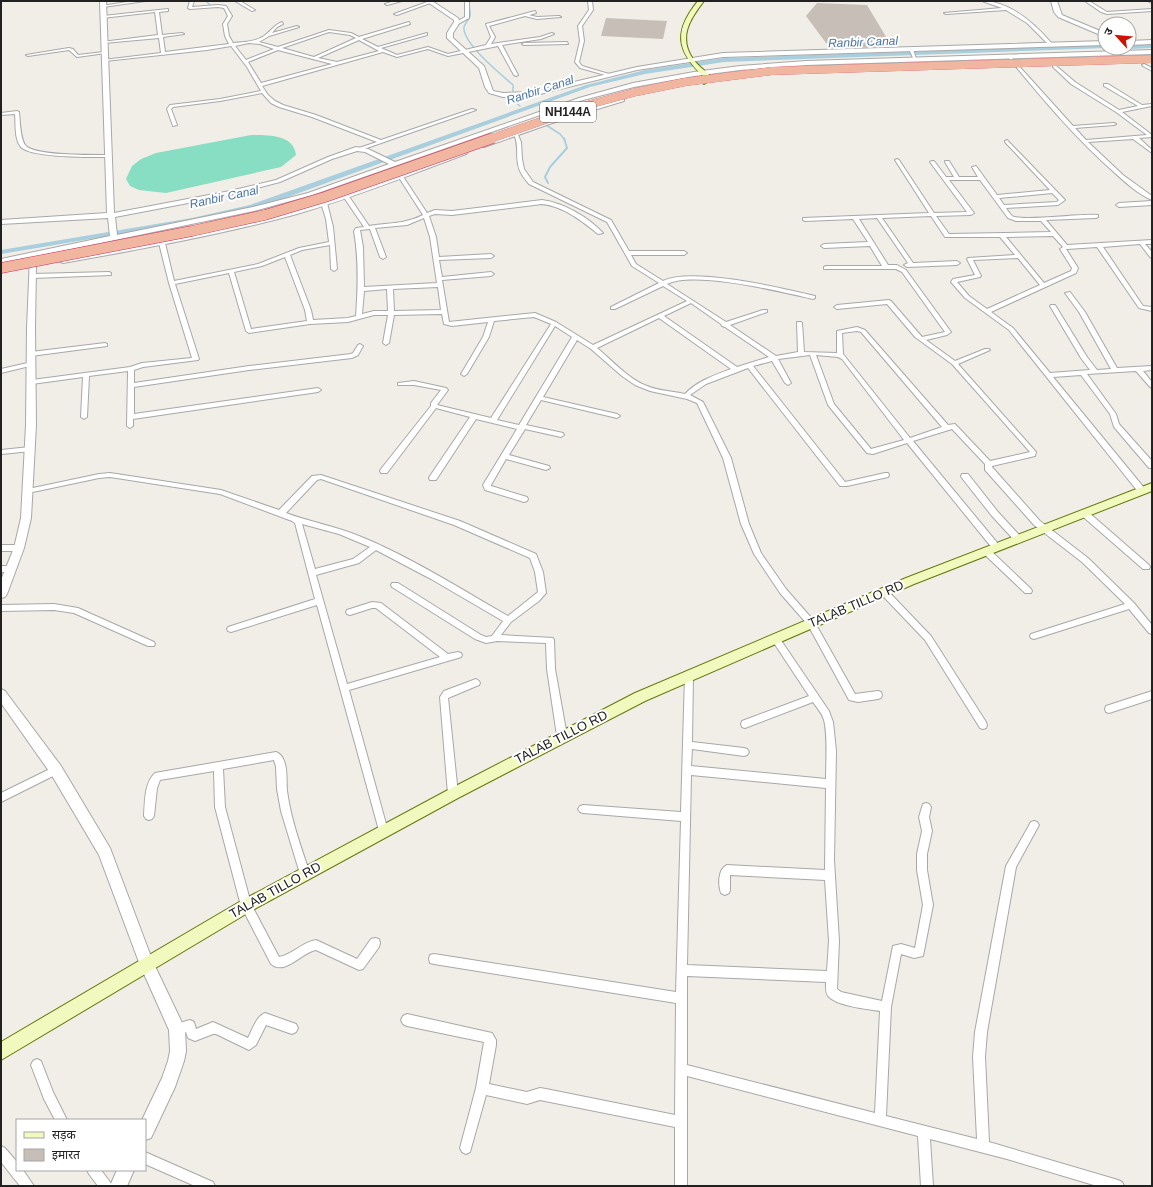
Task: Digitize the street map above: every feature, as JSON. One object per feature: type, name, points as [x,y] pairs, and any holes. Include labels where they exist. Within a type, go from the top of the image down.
[{"type":"highway","name":"NH144A","points":[[1,262],[210,222],[281,205],[575,103],[629,89],[687,77],[739,69],[799,65],[1152,53]]},
{"type":"highway","name":"NH144A","points":[[1,269],[192,232],[264,215],[325,197],[591,104],[670,85],[772,71],[1152,59]]},
{"type":"main road","points":[[701,1],[690,13],[685,25],[683,44],[690,60],[708,77],[704,82]]},
{"type":"main road","name":"TALAB TILLO RD","points":[[1,1052],[246,906],[562,736],[689,675],[810,623],[933,572],[1147,489]]},
{"type":"street","points":[[114,237],[111,216],[103,3],[143,1]]},
{"type":"street","points":[[192,1],[190,8],[210,6],[225,7],[229,14],[225,26],[227,36],[269,99],[281,106],[314,116],[381,142]]},
{"type":"street","points":[[237,1],[253,10]]},
{"type":"street","points":[[387,4],[400,1]]},
{"type":"street","points":[[396,14],[430,1],[456,19],[457,24]]},
{"type":"street","points":[[467,1],[467,18],[457,24],[450,33],[450,38],[482,67],[491,92],[506,96],[516,96],[568,86],[607,75],[690,60],[755,53],[911,50],[1097,43]]},
{"type":"street","points":[[590,1],[591,10],[580,26],[582,41],[577,62],[581,67],[607,75]]},
{"type":"street","points":[[984,1],[1009,8],[1035,27],[1051,45]]},
{"type":"street","points":[[1054,1],[1057,12],[1060,16],[1097,32]]},
{"type":"street","points":[[1088,1],[1106,12],[1152,10]]},
{"type":"street","points":[[132,2],[133,14]]},
{"type":"street","points":[[946,13],[1009,8]]},
{"type":"street","points":[[103,17],[166,10]]},
{"type":"street","points":[[157,11],[163,54]]},
{"type":"street","points":[[488,46],[493,37],[487,26],[535,12]]},
{"type":"street","points":[[525,15],[537,18],[559,18]]},
{"type":"street","points":[[268,36],[276,26],[282,23]]},
{"type":"street","points":[[314,58],[360,38],[409,24]]},
{"type":"street","points":[[256,42],[268,36],[297,27]]},
{"type":"street","points":[[245,62],[276,49],[329,31],[349,33],[382,51],[397,56],[428,48],[445,55],[499,44],[541,38],[552,34]]},
{"type":"street","points":[[104,42],[182,34]]},
{"type":"street","points":[[377,48],[426,34]]},
{"type":"street","points":[[105,60],[207,49],[244,42],[256,42],[276,49],[339,64]]},
{"type":"street","points":[[513,42],[535,44],[567,43]]},
{"type":"street","points":[[1137,42],[1152,42]]},
{"type":"street","points":[[499,44],[516,75]]},
{"type":"street","points":[[28,55],[70,49],[77,56],[104,53]]},
{"type":"street","points":[[911,50],[915,58]]},
{"type":"street","points":[[259,85],[382,51]]},
{"type":"street","points":[[1,262],[114,237],[254,209],[310,194],[389,164],[581,99],[699,70],[915,58],[1152,53]]},
{"type":"street","points":[[1009,56],[1072,127],[1115,172],[1131,186],[1152,198]]},
{"type":"street","points":[[32,271],[270,219],[346,196],[516,134],[608,103],[645,93],[704,82],[760,75],[1152,62]]},
{"type":"street","points":[[1144,65],[1152,70]]},
{"type":"street","points":[[1054,66],[1073,83],[1118,111],[1152,136]]},
{"type":"street","points":[[1106,85],[1142,107]]},
{"type":"street","points":[[175,125],[169,109],[172,106],[220,100],[263,92]]},
{"type":"street","points":[[1118,111],[1152,105]]},
{"type":"street","points":[[1,222],[111,216],[259,186],[278,181],[344,152],[361,149],[474,110]]},
{"type":"street","points":[[1,114],[16,112],[22,145],[28,149],[44,153],[109,156]]},
{"type":"street","points":[[1072,127],[1114,124]]},
{"type":"street","points":[[516,134],[520,144],[520,165],[531,183],[608,221],[634,266],[691,301],[724,325],[773,357],[788,383]]},
{"type":"street","points":[[1085,141],[1152,136]]},
{"type":"street","points":[[1134,137],[1152,152]]},
{"type":"street","points":[[1004,207],[1061,203],[1062,200],[1007,141]]},
{"type":"street","points":[[361,149],[377,156],[389,164]]},
{"type":"street","points":[[897,160],[946,235],[949,237],[1055,234]]},
{"type":"street","points":[[805,219],[970,213],[932,162]]},
{"type":"street","points":[[947,162],[958,179]]},
{"type":"street","points":[[974,167],[1012,218],[1042,219],[1096,216]]},
{"type":"street","points":[[400,176],[426,215],[433,237],[446,322],[449,324],[531,315],[554,323],[576,336],[598,345],[639,385],[649,389],[688,393],[700,402],[722,444],[745,524],[758,554],[783,591],[810,623],[828,652],[852,697],[858,698],[878,695]]},
{"type":"street","points":[[945,179],[982,178]]},
{"type":"street","points":[[996,197],[1054,191]]},
{"type":"street","points":[[346,196],[370,227],[383,257]]},
{"type":"street","points":[[359,318],[361,288],[360,247],[357,230],[419,220],[426,215],[435,212],[452,213],[545,202],[580,217],[600,232]]},
{"type":"street","points":[[324,203],[328,213],[334,269]]},
{"type":"street","points":[[1119,205],[1152,203]]},
{"type":"street","points":[[878,216],[912,265]]},
{"type":"street","points":[[855,217],[886,267]]},
{"type":"street","points":[[1042,219],[1066,247]]},
{"type":"street","points":[[1002,235],[1042,285]]},
{"type":"street","points":[[1141,242],[1152,256]]},
{"type":"street","points":[[1066,247],[1152,242]]},
{"type":"street","points":[[32,382],[131,370],[142,365],[196,359],[172,283],[162,243]]},
{"type":"street","points":[[172,283],[260,265],[307,248],[332,243]]},
{"type":"street","points":[[824,246],[871,244]]},
{"type":"street","points":[[1099,245],[1141,307],[1152,309]]},
{"type":"street","points":[[987,311],[1042,285],[1058,280],[1075,270],[1063,249],[1066,247]]},
{"type":"street","points":[[627,253],[684,253]]},
{"type":"street","points":[[1,594],[6,569],[19,548],[24,528],[28,492],[32,382],[32,271],[34,254]]},
{"type":"street","points":[[287,255],[308,310],[310,322]]},
{"type":"street","points":[[436,260],[491,256]]},
{"type":"street","points":[[1018,256],[970,259],[978,276],[954,281],[966,297],[1011,329],[1092,431],[1147,489]]},
{"type":"street","points":[[899,268],[902,265],[957,263]]},
{"type":"street","points":[[826,268],[886,267],[904,270],[948,332],[921,339]]},
{"type":"street","points":[[1,269],[109,274]]},
{"type":"street","points":[[231,271],[248,331],[310,322],[359,318],[372,314],[444,312]]},
{"type":"street","points":[[361,288],[440,282],[491,274]]},
{"type":"street","points":[[613,308],[676,277],[739,283],[814,297]]},
{"type":"street","points":[[386,343],[391,313],[390,287]]},
{"type":"street","points":[[1068,293],[1082,312],[1115,371]]},
{"type":"street","points":[[598,345],[691,301]]},
{"type":"street","points":[[837,307],[889,302],[921,339],[954,363],[1033,452],[1032,454],[989,464]]},
{"type":"street","points":[[1053,306],[1084,358],[1095,372]]},
{"type":"street","points":[[724,325],[765,311]]},
{"type":"street","points":[[660,316],[736,370]]},
{"type":"street","points":[[464,374],[484,342],[492,319]]},
{"type":"street","points":[[493,421],[554,323]]},
{"type":"street","points":[[799,323],[800,354]]},
{"type":"street","points":[[947,428],[888,362],[863,330],[857,329],[839,332],[840,355],[909,440],[991,549],[1028,591]]},
{"type":"street","points":[[524,499],[486,487],[576,336]]},
{"type":"street","points":[[31,354],[105,345]]},
{"type":"street","points":[[130,386],[249,368],[352,356],[356,354],[360,346]]},
{"type":"street","points":[[954,363],[986,350]]},
{"type":"street","points":[[688,393],[703,382],[773,357],[812,353],[840,355]]},
{"type":"street","points":[[812,353],[825,391],[832,405],[866,450],[873,452],[953,426],[989,464]]},
{"type":"street","points":[[1,371],[32,364]]},
{"type":"street","points":[[749,365],[842,484],[885,475]]},
{"type":"street","points":[[1049,375],[1152,368]]},
{"type":"street","points":[[1138,369],[1152,386]]},
{"type":"street","points":[[130,426],[131,370]]},
{"type":"street","points":[[1082,372],[1113,414],[1116,425],[1152,466]]},
{"type":"street","points":[[84,417],[86,375]]},
{"type":"street","points":[[384,471],[434,406],[433,404],[445,389],[414,383],[400,384]]},
{"type":"street","points":[[130,417],[318,390]]},
{"type":"street","points":[[540,398],[617,416]]},
{"type":"street","points":[[434,406],[493,421],[561,435]]},
{"type":"street","points":[[433,478],[474,416]]},
{"type":"street","points":[[1,452],[30,449]]},
{"type":"street","points":[[505,456],[546,468]]},
{"type":"street","points":[[989,464],[987,465],[988,468],[1044,529],[1085,560],[1150,626]]},
{"type":"street","points":[[28,492],[99,476],[110,475],[221,492],[295,519],[348,535],[375,547],[508,620]]},
{"type":"street","points":[[965,476],[995,514],[1018,539]]},
{"type":"street","points":[[281,513],[315,478],[321,477],[457,524],[530,554],[535,558],[540,572],[542,593],[508,620],[496,635],[497,638]]},
{"type":"street","points":[[1084,513],[1146,567]]},
{"type":"street","points":[[295,519],[312,573],[383,831]]},
{"type":"street","points":[[312,573],[356,561],[375,547]]},
{"type":"street","points":[[1,548],[19,548]]},
{"type":"street","points":[[395,586],[478,637],[486,640],[497,638],[550,640],[551,669],[562,736]]},
{"type":"street","points":[[884,592],[928,638],[983,725]]},
{"type":"street","points":[[231,629],[319,601]]},
{"type":"street","points":[[350,612],[372,605],[378,605],[447,658]]},
{"type":"street","points":[[1034,636],[1131,605]]},
{"type":"street","points":[[1,608],[54,607],[75,610],[151,644]]},
{"type":"street","points":[[775,638],[826,714],[829,722],[830,875],[834,941],[832,990],[836,996],[886,1007]]},
{"type":"street","points":[[344,688],[458,655]]},
{"type":"street","points":[[681,1186],[681,998],[689,675]]},
{"type":"street","points":[[453,794],[444,697],[447,694],[476,683]]},
{"type":"street","points":[[1,694],[56,770],[105,852],[147,965],[181,1028],[176,1061],[169,1081],[146,1130]]},
{"type":"street","points":[[1109,709],[1152,695]]},
{"type":"street","points":[[746,724],[815,697]]},
{"type":"street","points":[[687,745],[744,752]]},
{"type":"street","points":[[149,816],[155,777],[273,756],[278,758],[282,791],[305,874]]},
{"type":"street","points":[[218,766],[220,807],[246,906],[277,962],[283,961],[309,946],[316,945],[359,965],[375,943]]},
{"type":"street","points":[[1,798],[56,770]]},
{"type":"street","points":[[686,770],[830,784]]},
{"type":"street","points":[[880,1121],[886,1007],[897,950],[901,949],[914,953],[919,952],[925,924],[928,902],[922,870],[922,854],[927,831],[924,820],[926,807]]},
{"type":"street","points":[[583,809],[685,816]]},
{"type":"street","points":[[983,1147],[979,1058],[981,1032],[1011,866],[1034,825]]},
{"type":"street","points":[[725,890],[725,873],[727,870],[830,875]]},
{"type":"street","points":[[434,959],[681,998]]},
{"type":"street","points":[[682,970],[832,977]]},
{"type":"street","points":[[181,1028],[190,1026],[192,1034],[195,1035],[213,1028],[217,1028],[249,1044],[261,1022],[265,1019],[292,1028]]},
{"type":"street","points":[[407,1020],[488,1037],[490,1040],[482,1088],[466,1148]]},
{"type":"street","points":[[37,1065],[48,1095],[60,1119]]},
{"type":"street","points":[[681,1069],[983,1147],[1118,1186]]},
{"type":"street","points":[[482,1088],[527,1098],[540,1094],[546,1094],[681,1122]]},
{"type":"street","points":[[924,1132],[928,1186]]},
{"type":"street","points":[[1,1152],[16,1171]]},
{"type":"street","points":[[147,1159],[209,1186]]},
{"type":"street","points":[[16,1171],[28,1186]]},
{"type":"street","points":[[94,1171],[106,1186]]},
{"type":"street","points":[[118,1186],[126,1171]]},
{"type":"green space","points":[[251,135],[264,135],[285,139],[294,148],[296,155],[281,167],[166,193],[139,190],[130,186],[126,179],[132,166],[141,159],[156,153]]},
{"type":"building","points":[[817,3],[867,5],[888,40],[876,40],[881,47],[832,48],[826,43],[806,16]]},
{"type":"building","points":[[606,18],[667,21],[663,39],[601,36]]},
{"type":"waterway","points":[[206,1],[210,5]]},
{"type":"waterway","points":[[469,1],[470,16],[464,27],[465,34],[476,50],[513,85],[513,100],[520,106]]},
{"type":"waterway","name":"Ranbir Canal","points":[[1137,47],[1152,46]]},
{"type":"waterway","name":"Ranbir Canal","points":[[1,252],[192,220],[252,207],[588,86],[645,72],[724,60],[1097,47]]},
{"type":"waterway","points":[[546,125],[560,134],[564,139]]},
{"type":"waterway","points":[[548,183],[545,177],[550,167],[567,148],[564,138]]}]
